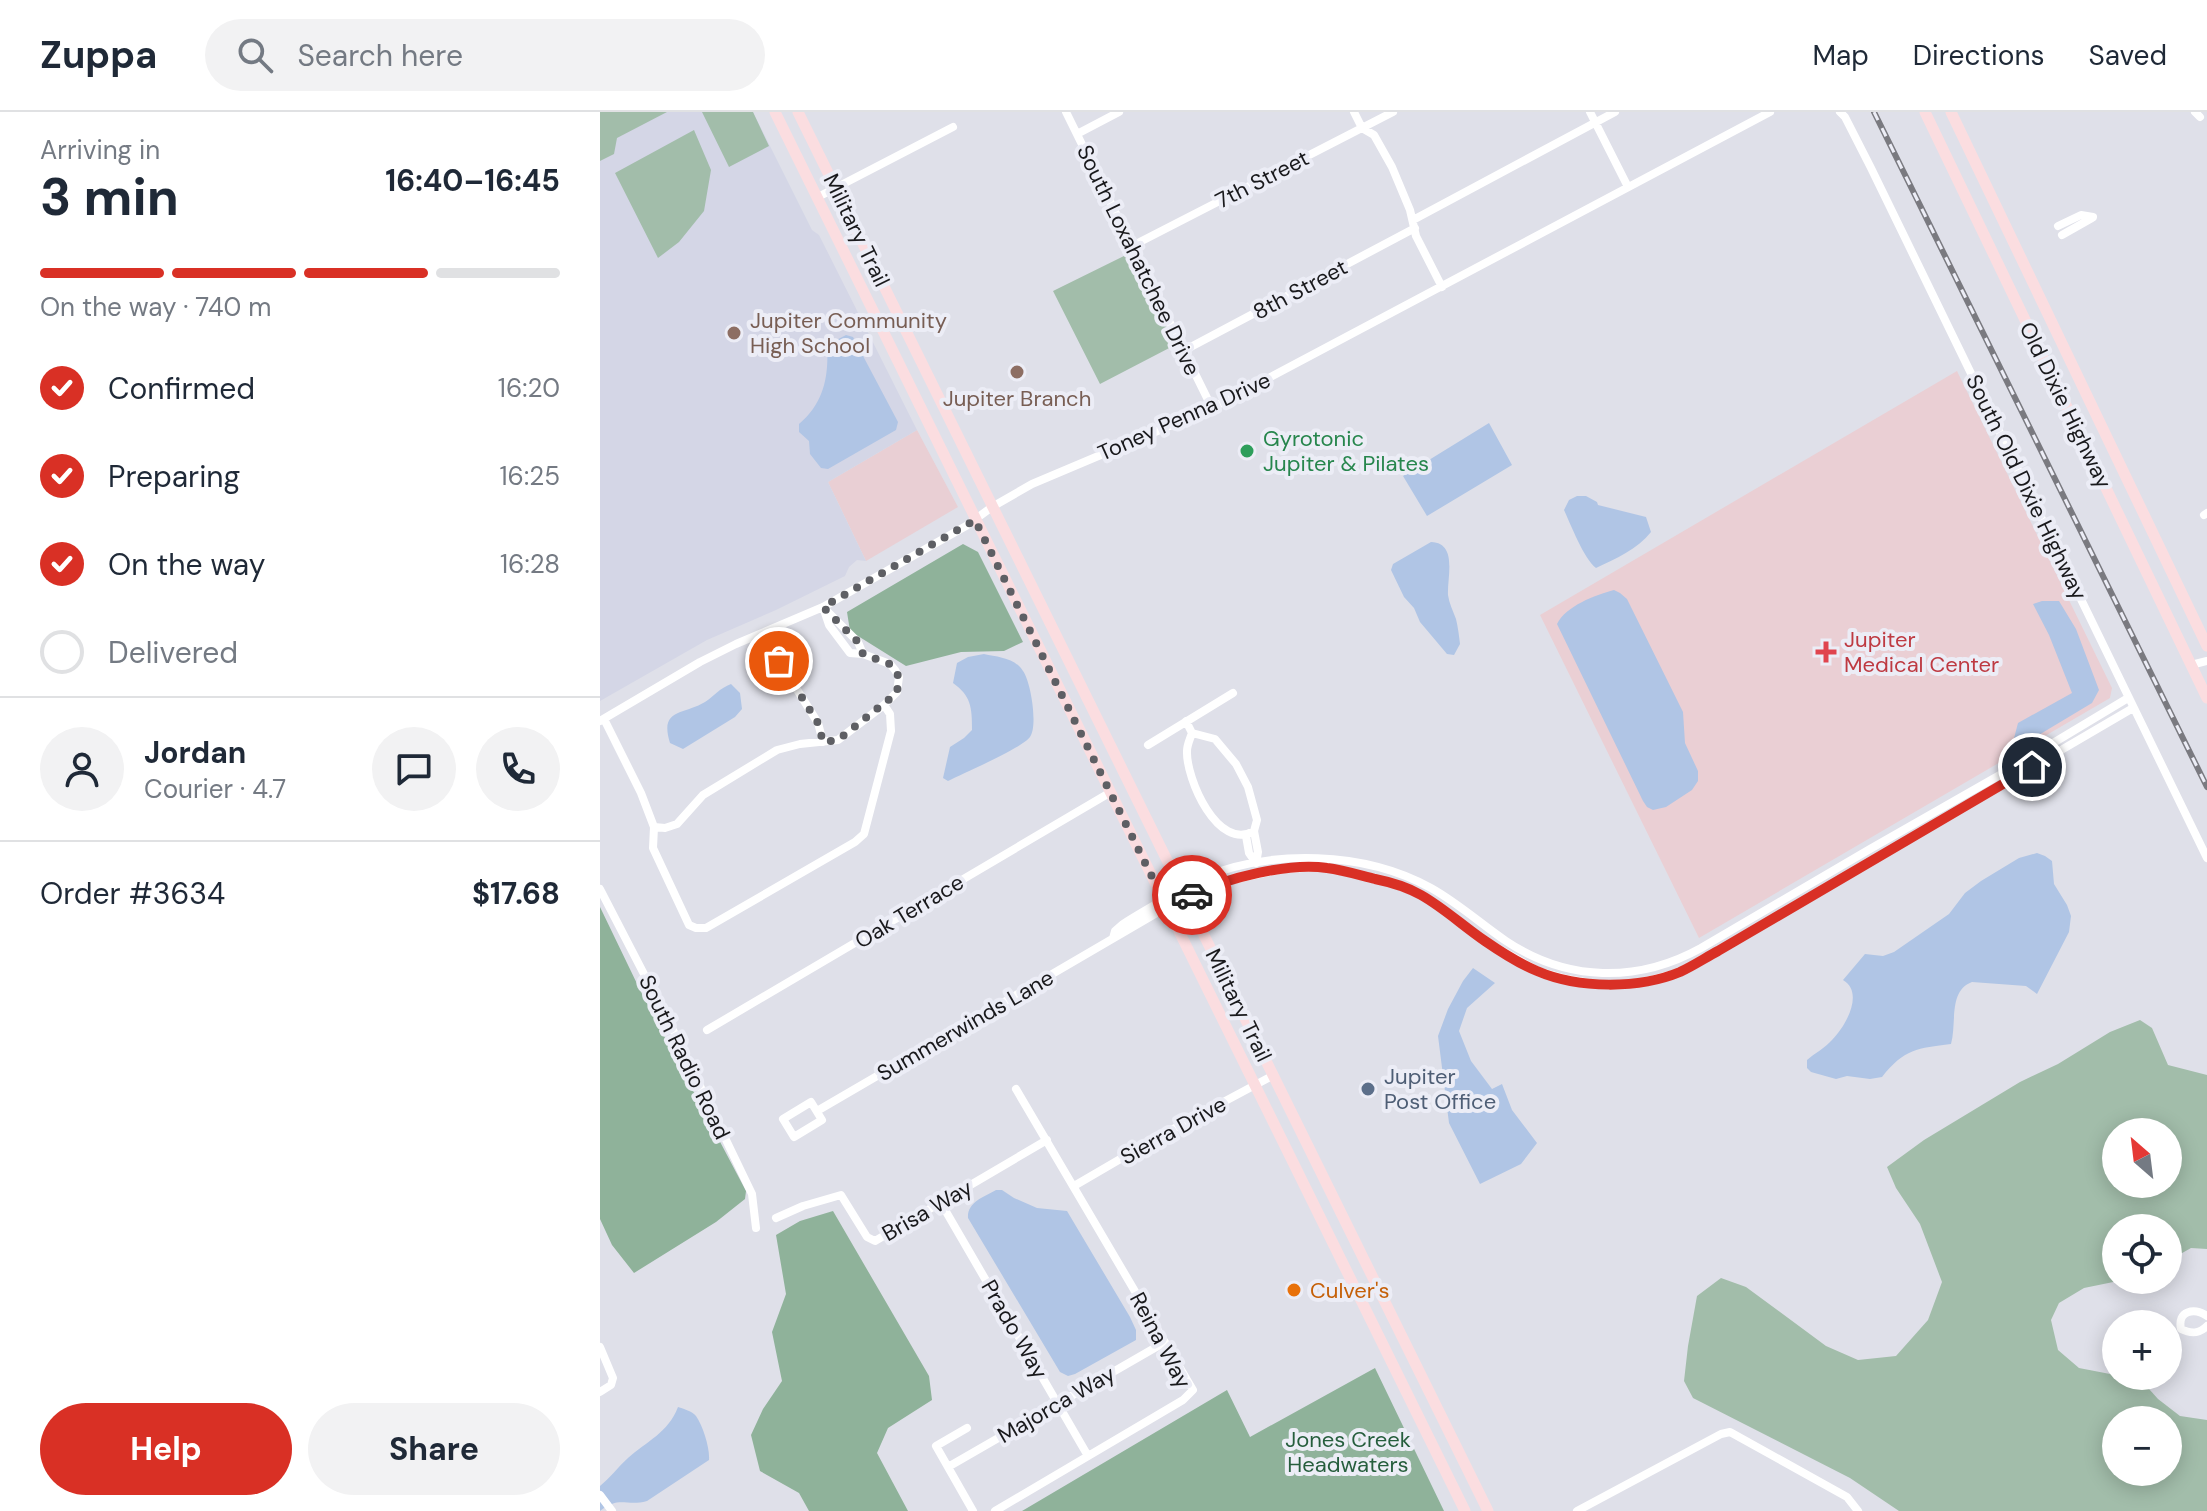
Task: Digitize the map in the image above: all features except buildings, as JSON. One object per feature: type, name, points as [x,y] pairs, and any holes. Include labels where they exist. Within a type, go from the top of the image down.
[{"type":"main road","name":"Military Trail","points":[[775,112],[1465,1511]]},
{"type":"main road","name":"Military Trail","points":[[798,112],[1488,1511]]},
{"type":"main road","name":"Old Dixie Highway","points":[[1925,112],[2207,698]]},
{"type":"main road","name":"Old Dixie Highway","points":[[1951,112],[2207,646]]},
{"type":"street","name":"South Loxahatchee Drive","points":[[1066,112],[1212,408]]},
{"type":"street","points":[[1077,134],[1119,112]]},
{"type":"street","points":[[1354,112],[1362,128],[1374,135],[1404,192],[1416,236],[1442,287]]},
{"type":"street","name":"7th Street","points":[[1132,246],[1393,112]]},
{"type":"street","points":[[1590,112],[1628,187]]},
{"type":"street","name":"8th Street","points":[[1185,350],[1615,112]]},
{"type":"street","name":"Toney Penna Drive","points":[[602,720],[712,656],[823,607],[1052,475],[1212,408],[1770,112]]},
{"type":"street","name":"South Old Dixie Highway","points":[[1843,114],[2207,858]]},
{"type":"street","points":[[818,197],[953,127]]},
{"type":"street","points":[[2060,230],[2081,215],[2093,217]]},
{"type":"street","points":[[654,827],[665,828],[677,824],[703,795],[777,750],[838,740],[897,692],[899,677],[890,664],[863,654],[858,642],[823,607]]},
{"type":"street","points":[[779,661],[818,723],[823,742]]},
{"type":"street","points":[[2191,665],[2207,661]]},
{"type":"street","points":[[1148,745],[1233,693]]},
{"type":"street","points":[[1183,894],[1201,878],[1256,863],[1327,857],[1378,867],[1431,888],[1526,953],[1596,974],[1634,973],[1675,962],[1691,954],[2128,698]]},
{"type":"street","points":[[602,720],[641,793],[654,827],[653,848],[689,925],[706,928],[864,834],[891,731],[890,714],[884,705]]},
{"type":"street","points":[[1183,894],[1284,869],[1325,867],[1388,882],[1418,893],[1485,941],[1538,971],[1602,985],[1635,984],[1680,972],[1718,951],[2133,708]]},
{"type":"street","points":[[1186,721],[1192,733],[1187,750],[1198,796],[1211,816],[1225,828],[1239,836],[1250,834]]},
{"type":"street","points":[[1192,733],[1215,739],[1236,764],[1248,787],[1257,820],[1250,834],[1249,853],[1256,863]]},
{"type":"street","name":"Oak Terrace","points":[[707,1030],[1111,792]]},
{"type":"street","name":"South Radio Road","points":[[600,889],[675,1034],[752,1194],[756,1228]]},
{"type":"street","name":"Summerwinds Lane","points":[[817,1111],[1183,894]]},
{"type":"street","name":"Sierra Drive","points":[[1074,1186],[1274,1075]]},
{"type":"street","name":"Reina Way","points":[[995,1511],[1190,1395],[1193,1390],[1016,1089]]},
{"type":"street","points":[[811,1102],[817,1111],[822,1120],[794,1137],[783,1119],[811,1102]]},
{"type":"street","name":"Brisa Way","points":[[776,1218],[841,1195],[867,1237],[875,1241],[1047,1140]]},
{"type":"street","name":"Prado Way","points":[[941,1203],[1088,1456]]},
{"type":"street","points":[[2207,1316],[2188,1311],[2180,1321],[2181,1329],[2188,1332],[2197,1333],[2207,1326]]},
{"type":"street","name":"Majorca Way","points":[[948,1467],[1165,1342]]},
{"type":"street","points":[[600,1347],[613,1378],[611,1385],[600,1392]]},
{"type":"street","points":[[967,1428],[936,1446],[973,1511]]},
{"type":"street","points":[[1577,1511],[1730,1432],[1847,1497],[1858,1511]]},
{"type":"street","points":[[600,1495],[612,1511]]},
{"type":"shaded area","name":"Jupiter Community High School","points":[[600,112],[753,112],[917,430],[828,482],[866,561],[857,560],[845,576],[707,640],[600,701]]},
{"type":"shaded area","name":"Jupiter Medical Center","points":[[1957,371],[2112,688],[2110,698],[1699,938],[1540,615]]},
{"type":"shaded area","points":[[917,430],[958,507],[866,561],[828,482]]},
{"type":"green space","points":[[600,112],[667,112],[617,138],[614,154],[600,161]]},
{"type":"green space","points":[[702,112],[753,112],[769,146],[729,167]]},
{"type":"green space","points":[[694,130],[711,170],[704,211],[679,242],[658,258],[615,173]]},
{"type":"green space","points":[[1128,254],[1175,345],[1100,384],[1053,291]]},
{"type":"green space","points":[[963,544],[978,552],[1023,642],[1004,651],[961,652],[906,666],[850,631],[847,612]]},
{"type":"green space","points":[[600,907],[746,1191],[745,1199],[716,1222],[634,1273],[612,1245],[600,1219]]},
{"type":"green space","points":[[2140,1020],[2152,1028],[2168,1065],[2207,1075],[2207,1249],[2191,1248],[2182,1253],[2182,1214],[2102,1214],[2102,1284],[2084,1288],[2059,1303],[2051,1320],[2058,1350],[2079,1368],[2102,1372],[2102,1390],[2150,1390],[2167,1406],[2102,1406],[2102,1486],[2182,1486],[2182,1416],[2207,1420],[2207,1511],[1899,1511],[1850,1478],[1693,1398],[1684,1381],[1697,1296],[1721,1278],[1746,1287],[1826,1346],[1858,1360],[1896,1356],[1928,1320],[1942,1282],[1920,1224],[1896,1188],[1887,1167],[1924,1140],[2020,1082],[2058,1064],[2110,1032]]},
{"type":"green space","points":[[833,1211],[929,1376],[932,1400],[888,1428],[877,1453],[908,1511],[809,1511],[799,1493],[760,1471],[751,1435],[763,1409],[782,1381],[772,1332],[786,1294],[776,1235],[800,1221]]},
{"type":"green space","name":"Jones Creek Headwaters","points":[[1375,1368],[1444,1511],[1022,1511],[1227,1390],[1250,1437]]},
{"type":"water","points":[[846,335],[853,337],[898,422],[896,430],[828,469],[821,468],[810,454],[809,441],[799,432],[799,424],[814,407],[823,388],[827,345]]},
{"type":"water","points":[[1489,423],[1512,465],[1427,516],[1403,476]]},
{"type":"water","points":[[1586,496],[1598,505],[1646,517],[1651,532],[1633,548],[1596,568],[1582,550],[1564,510],[1569,500]]},
{"type":"water","points":[[1431,542],[1445,548],[1448,554],[1448,595],[1460,644],[1454,655],[1447,654],[1420,622],[1391,570],[1393,564]]},
{"type":"water","points":[[1614,590],[1627,599],[1683,712],[1685,743],[1698,771],[1698,781],[1692,790],[1666,807],[1653,810],[1643,801],[1557,624],[1574,607]]},
{"type":"water","points":[[2059,601],[2076,629],[2099,690],[2092,703],[2022,745],[2012,746],[2018,723],[2072,693],[2033,604]]},
{"type":"water","points":[[984,654],[1011,661],[1023,671],[1032,704],[1032,731],[1025,742],[948,781],[943,778],[950,747],[972,730],[969,703],[953,683],[957,663]]},
{"type":"water","points":[[731,684],[740,693],[742,709],[735,717],[683,749],[670,743],[667,732],[671,718],[705,702]]},
{"type":"water","points":[[2037,853],[2052,861],[2054,884],[2071,916],[2069,932],[2037,994],[2026,986],[1972,982],[1964,986],[1956,1000],[1951,1044],[1905,1055],[1882,1077],[1847,1076],[1836,1079],[1807,1068],[1807,1060],[1829,1043],[1847,1019],[1853,1001],[1849,986],[1843,980],[1865,954],[1883,956],[1894,952],[1949,914],[1965,893],[1981,881],[2019,858]]},
{"type":"water","points":[[1473,968],[1495,983],[1467,1008],[1459,1031],[1471,1061],[1492,1089],[1502,1084],[1512,1110],[1537,1143],[1521,1164],[1480,1184],[1449,1123],[1438,1036],[1448,1009]]},
{"type":"water","points":[[996,1190],[1002,1190],[1037,1208],[1067,1211],[1130,1317],[1136,1330],[1136,1340],[1075,1374],[1068,1376],[1060,1372],[968,1218],[973,1204]]},
{"type":"water","points":[[678,1407],[699,1420],[709,1460],[647,1501],[618,1502],[600,1511],[600,1486],[669,1424]]},
{"type":"railway","points":[[1874,112],[2207,787]]},
{"type":"way so far","points":[[779,661],[818,723],[823,742],[838,740],[897,692],[899,677],[890,664],[863,654],[858,642],[823,607],[975,520],[1167,907],[1192,895]]},
{"type":"place","name":"Jupiter Community High School","points":[[734,333]]},
{"type":"place","name":"Jupiter Branch","points":[[1017,372]]},
{"type":"place","name":"Gyrotonic Jupiter & Pilates","points":[[1247,451]]},
{"type":"place","name":"Jupiter Medical Center","points":[[1826,652]]},
{"type":"place","name":"Jupiter Post Office","points":[[1368,1089]]},
{"type":"place","name":"Culver's","points":[[1294,1290]]},
{"type":"route","points":[[1192,895],[1222,882],[1257,874],[1325,867],[1388,882],[1418,893],[1485,941],[1538,971],[1602,985],[1635,984],[1680,972],[2032,767]]}]
